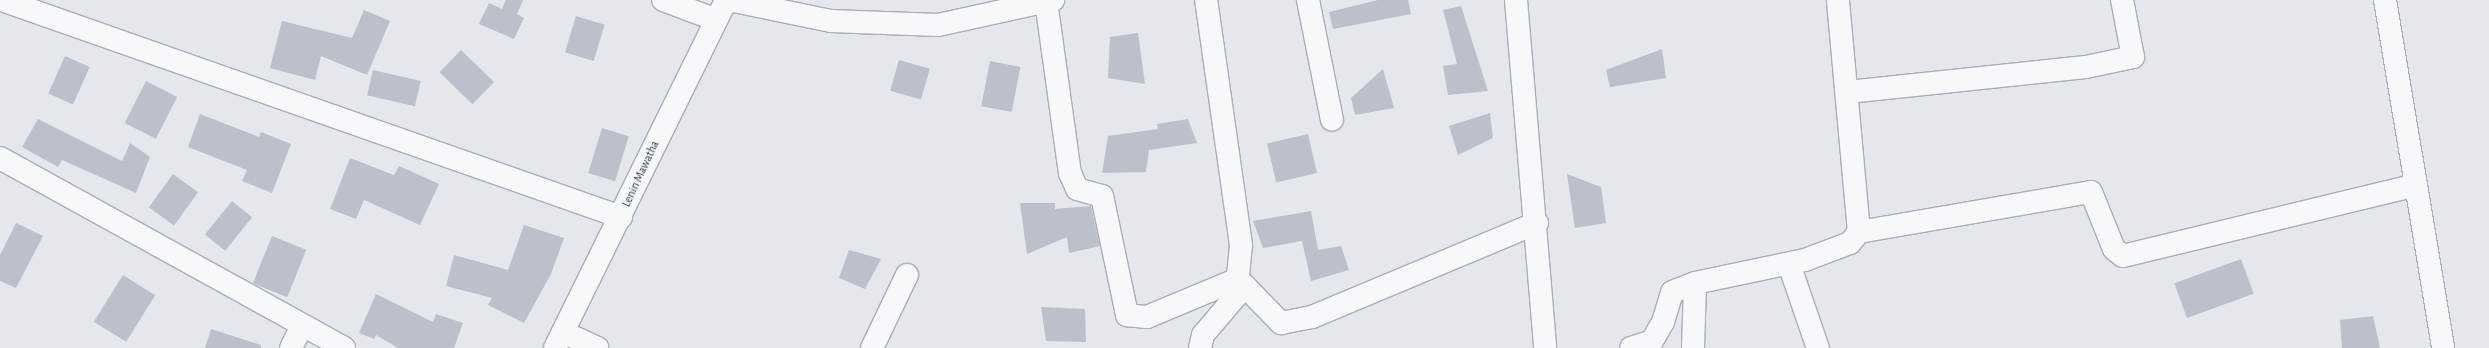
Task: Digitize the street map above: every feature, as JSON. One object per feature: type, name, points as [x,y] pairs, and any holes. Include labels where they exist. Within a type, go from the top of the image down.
[{"type":"street","points":[[2,0],[621,217]]},
{"type":"street","points":[[663,0],[714,19]]},
{"type":"street","points":[[727,0],[831,21],[938,25],[1050,1],[1070,173],[1077,189],[1102,196],[1127,315],[1147,317],[1238,279]]},
{"type":"street","name":"Lenin Mawatha","points":[[559,340],[621,217],[714,19],[727,0]]},
{"type":"street","points":[[1200,348],[1202,335],[1236,296],[1241,246],[1206,0]]},
{"type":"street","points":[[1308,0],[1332,120]]},
{"type":"street","points":[[1516,0],[1537,223],[1545,348]]},
{"type":"street","points":[[1838,0],[1848,92],[1859,232]]},
{"type":"street","points":[[1848,92],[2086,67],[2133,57],[2122,0]]},
{"type":"street","points":[[2385,0],[2443,348]]},
{"type":"street","points":[[0,158],[344,348]]},
{"type":"street","points":[[1631,348],[1652,342],[1664,322],[1672,292],[1695,283],[1788,264],[1850,243],[1859,232],[2091,192],[2114,249],[2123,256],[2416,185]]},
{"type":"street","points":[[1238,279],[1281,323],[1312,318],[1537,223]]},
{"type":"street","points":[[1788,264],[1818,348]]},
{"type":"street","points":[[872,348],[907,275]]},
{"type":"street","points":[[1693,348],[1695,283]]},
{"type":"street","points":[[291,348],[302,325]]},
{"type":"street","points":[[559,340],[597,348]]},
{"type":"building","points":[[506,0],[523,0],[517,14],[524,18],[514,39],[479,24],[489,3],[502,9]]},
{"type":"building","points":[[1378,0],[1408,0],[1411,14],[1333,29],[1329,12]]},
{"type":"building","points":[[1461,6],[1488,91],[1448,95],[1443,66],[1457,64],[1443,10]]},
{"type":"building","points":[[364,10],[390,21],[367,75],[321,56],[315,80],[270,68],[282,21],[352,38]]},
{"type":"building","points":[[576,16],[605,25],[594,61],[565,52]]},
{"type":"building","points":[[1138,33],[1145,84],[1108,78],[1110,37]]},
{"type":"building","points":[[1662,49],[1666,78],[1610,87],[1606,70]]},
{"type":"building","points":[[461,50],[494,82],[473,104],[439,72]]},
{"type":"building","points":[[65,56],[90,67],[73,104],[48,93]]},
{"type":"building","points":[[899,60],[930,69],[921,100],[890,91]]},
{"type":"building","points":[[990,61],[1020,67],[1012,112],[981,106]]},
{"type":"building","points":[[1383,69],[1394,108],[1355,115],[1351,98]]},
{"type":"building","points":[[373,70],[421,81],[415,106],[367,95]]},
{"type":"building","points":[[146,81],[177,97],[156,139],[125,123]]},
{"type":"building","points":[[1490,113],[1493,138],[1458,155],[1449,126]]},
{"type":"building","points":[[200,114],[259,137],[261,132],[291,144],[272,193],[242,181],[247,170],[188,147]]},
{"type":"building","points":[[38,119],[122,161],[130,143],[150,157],[136,193],[62,160],[58,167],[22,147]]},
{"type":"building","points":[[1188,119],[1197,143],[1149,150],[1146,172],[1102,173],[1108,136],[1158,129],[1157,124]]},
{"type":"building","points":[[602,128],[629,136],[615,181],[588,173]]},
{"type":"building","points":[[1308,134],[1317,173],[1276,182],[1267,143]]},
{"type":"building","points":[[350,158],[394,175],[399,166],[439,184],[420,225],[364,200],[356,219],[330,209]]},
{"type":"building","points":[[173,174],[198,192],[174,225],[149,207]]},
{"type":"building","points":[[1567,174],[1601,187],[1606,223],[1575,228]]},
{"type":"building","points":[[232,201],[252,217],[225,251],[205,234]]},
{"type":"building","points":[[1020,203],[1055,203],[1055,209],[1091,206],[1100,246],[1069,253],[1067,237],[1027,254]]},
{"type":"building","points":[[1311,211],[1318,250],[1341,246],[1349,270],[1311,281],[1302,241],[1263,248],[1253,221]]},
{"type":"building","points":[[16,223],[43,236],[16,288],[0,281],[0,255]]},
{"type":"building","points":[[524,225],[564,238],[551,274],[524,323],[488,305],[492,298],[446,286],[454,255],[508,270]]},
{"type":"building","points":[[272,236],[306,250],[287,297],[253,283]]},
{"type":"building","points":[[849,250],[881,259],[865,289],[839,278]]},
{"type":"building","points":[[2241,259],[2254,294],[2187,318],[2174,283]]},
{"type":"building","points":[[123,275],[155,295],[126,342],[94,322]]},
{"type":"building","points":[[376,294],[433,322],[436,314],[463,323],[454,348],[398,348],[376,335],[374,339],[359,333]]},
{"type":"building","points":[[1041,307],[1085,309],[1086,342],[1046,341]]},
{"type":"building","points":[[2373,316],[2380,348],[2342,348],[2340,320]]},
{"type":"building","points":[[211,329],[261,345],[261,348],[205,348]]}]
